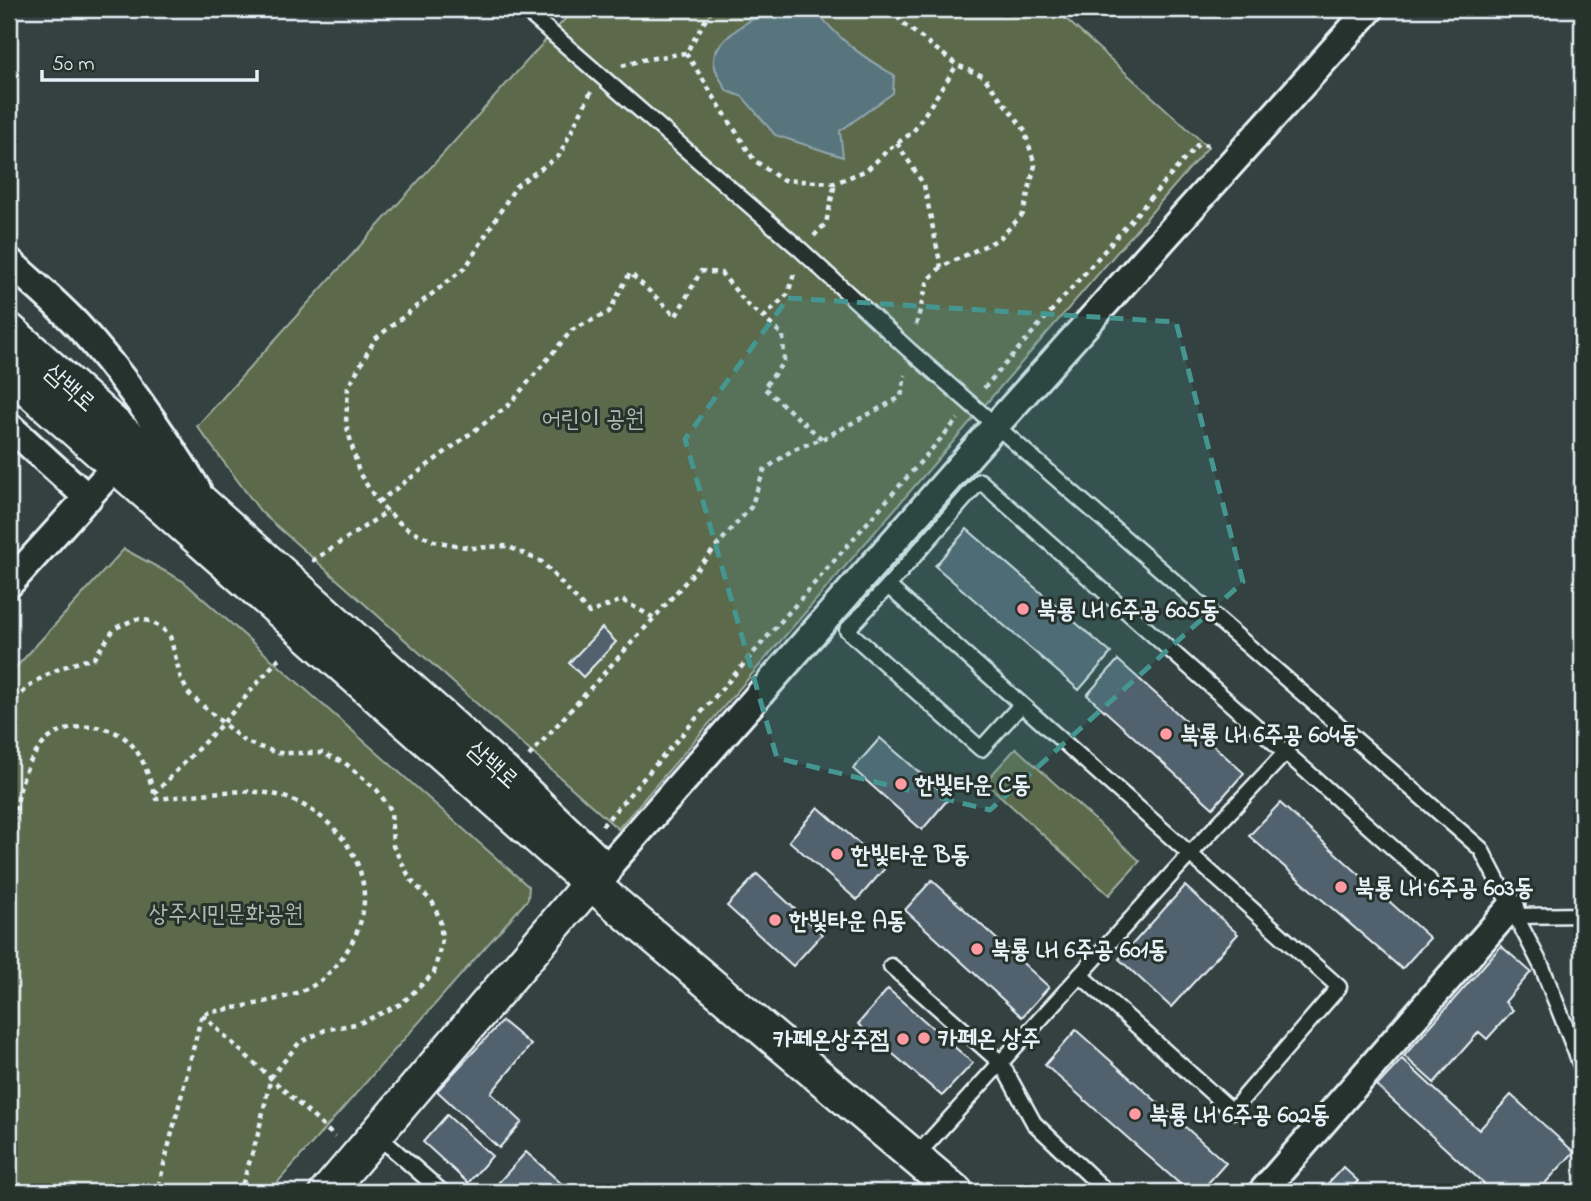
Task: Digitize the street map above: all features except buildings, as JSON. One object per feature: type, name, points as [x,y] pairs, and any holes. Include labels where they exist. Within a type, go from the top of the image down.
[{"type":"street","points":[[327,1192],[593,867],[1370,9]]},
{"type":"street","points":[[9,261],[79,326],[122,378],[159,427],[210,511]]},
{"type":"street","name":"삼백로","points":[[9,330],[509,778],[593,867],[956,1192]]},
{"type":"street","points":[[9,372],[116,467],[593,867]]},
{"type":"street","points":[[9,426],[88,498]]},
{"type":"street","points":[[9,584],[116,467]]},
{"type":"street","points":[[1262,1192],[1513,911]]},
{"type":"lane","points":[[524,9],[1481,849],[1542,967],[1582,1068]]},
{"type":"lane","points":[[1021,705],[981,750],[847,630],[981,481],[1429,880]]},
{"type":"lane","points":[[888,586],[1339,987],[1232,1111],[1080,975]]},
{"type":"lane","points":[[916,1156],[1286,752]]},
{"type":"lane","points":[[1513,911],[1582,915]]},
{"type":"lane","points":[[891,965],[1000,1063],[1034,1123],[1107,1192]]},
{"type":"lane","points":[[365,1146],[442,1192]]},
{"type":"path","points":[[686,53],[712,9]]},
{"type":"path","points":[[509,778],[654,618],[622,600],[589,613],[542,562],[507,545],[471,548],[434,541],[404,527],[378,502],[359,473],[346,423],[348,387],[375,339],[466,267],[516,187],[559,156],[599,75],[641,60],[686,53]]},
{"type":"path","points":[[686,53],[754,160],[782,180],[835,183],[867,170],[913,132],[957,65]]},
{"type":"path","points":[[897,143],[924,185],[941,267]]},
{"type":"path","points":[[593,867],[971,404],[1198,144],[1245,148]]},
{"type":"path","points":[[378,502],[509,405],[572,330],[609,312],[630,273],[676,316],[701,271],[721,273],[747,304],[783,335],[784,361],[764,388],[822,439]]},
{"type":"path","points":[[286,578],[388,511]]},
{"type":"path","points":[[9,709],[38,679],[63,665],[94,658],[115,628],[136,619],[150,621],[170,636],[181,680],[190,694],[245,742],[278,753],[322,753],[345,763],[377,790],[391,810],[393,846],[411,880],[433,903],[440,920],[442,940],[434,973],[401,1004],[360,1023],[326,1030],[299,1043],[271,1077],[257,1138],[240,1192]]},
{"type":"path","points":[[154,793],[223,723],[281,656]]},
{"type":"path","points":[[9,840],[29,762],[47,739],[72,728],[111,730],[130,743],[141,758],[156,799],[243,791],[274,794],[304,804],[344,839],[358,866],[364,898],[358,932],[323,979],[299,993],[202,1014]]},
{"type":"path","points":[[9,804],[16,815]]},
{"type":"path","points":[[202,1014],[271,1077],[365,1146]]},
{"type":"path","points":[[158,1192],[202,1014]]},
{"type":"highlighted area","points":[[788,298],[1176,322],[1243,582],[990,810],[777,758],[685,439]]},
{"type":"green space","name":"어린이 공원","points":[[574,9],[1055,9],[1208,147],[618,829],[261,512],[197,426]]},
{"type":"green space","name":"상주시민문화공원","points":[[124,549],[183,581],[529,887],[528,899],[269,1192],[9,1192],[9,675]]},
{"type":"green space","points":[[1016,748],[1140,861],[1109,895],[985,782]]},
{"type":"water","points":[[777,9],[815,9],[851,46],[894,75],[893,93],[840,131],[843,157],[775,135],[743,97],[727,91],[718,76],[714,57],[721,44],[751,20]]},
{"type":"place","name":"북룡 LH 6주공 605동","points":[[1023,609]]},
{"type":"place","name":"북룡 LH 6주공 604동","points":[[1166,734]]},
{"type":"place","name":"한빛타운 C동","points":[[901,784]]},
{"type":"place","name":"한빛타운 B동","points":[[837,854]]},
{"type":"place","name":"북룡 LH 6주공 603동","points":[[1341,887]]},
{"type":"place","name":"한빛타운 A동","points":[[775,920]]},
{"type":"place","name":"북룡 LH 6주공 601동","points":[[977,949]]},
{"type":"place","name":"카페온 상주","points":[[924,1038]]},
{"type":"place","name":"카페온상주점","points":[[903,1039]]},
{"type":"place","name":"북룡 LH 6주공 602동","points":[[1135,1114]]}]
